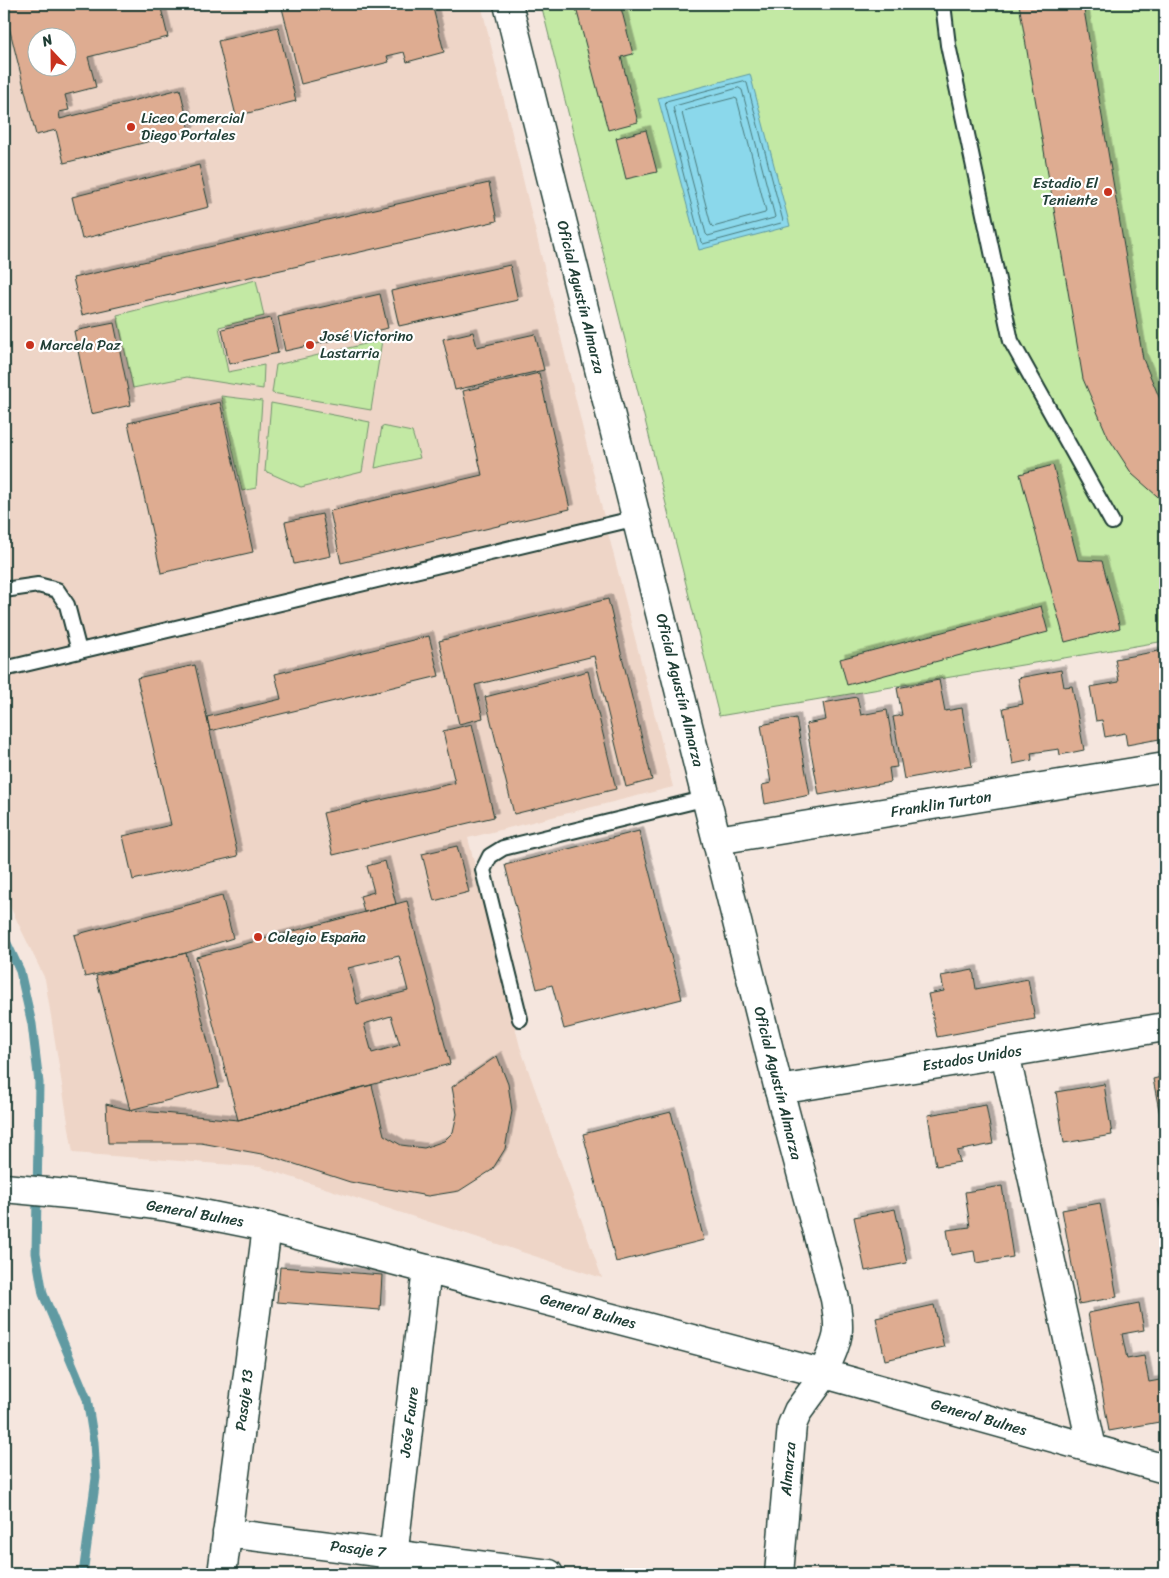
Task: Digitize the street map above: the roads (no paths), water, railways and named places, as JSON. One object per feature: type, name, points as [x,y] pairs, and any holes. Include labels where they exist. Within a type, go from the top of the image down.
[{"type":"street","name":"Oficial Agustín Almarza","points":[[508,4],[707,798],[778,1090],[835,1299],[839,1321],[838,1340],[825,1369],[825,1374]]},
{"type":"street","name":"Franklin Turton","points":[[717,840],[1165,767]]},
{"type":"street","name":"Estados Unidos","points":[[778,1090],[1165,1027]]},
{"type":"street","points":[[1005,1053],[1092,1448]]},
{"type":"street","name":"General Bulnes","points":[[26,1190],[168,1207],[267,1227],[825,1374],[1165,1470]]},
{"type":"street","name":"Pasaje 13","points":[[222,1574],[267,1227]]},
{"type":"street","name":"Jośe Faure","points":[[392,1564],[427,1269]]},
{"type":"street","name":"Almarza","points":[[779,1574],[792,1425],[798,1411],[825,1374]]},
{"type":"street","name":"Pasaje 7","points":[[227,1533],[392,1564],[549,1574]]},
{"type":"lane","points":[[944,4],[948,45],[1011,341],[1112,522]]},
{"type":"lane","points":[[4,669],[637,518]]},
{"type":"lane","points":[[4,590],[38,585],[57,590],[66,605],[78,651]]},
{"type":"lane","points":[[520,1018],[483,870],[490,856],[503,848],[707,798]]},
{"type":"water","points":[[750,74],[790,226],[699,250],[658,98]]},
{"type":"waterway","points":[[4,937],[20,971],[32,1024],[39,1083],[36,1253],[43,1294],[87,1399],[94,1442],[96,1478],[83,1574]]},
{"type":"place","name":"Liceo Comercial Diego Portales","points":[[131,127]]},
{"type":"place","name":"Estadio El Teniente","points":[[1108,192]]},
{"type":"place","name":"Marcela Paz","points":[[30,345]]},
{"type":"place","name":"José Victorino Lastarria","points":[[310,345]]},
{"type":"place","name":"Colegio España","points":[[258,937]]}]
